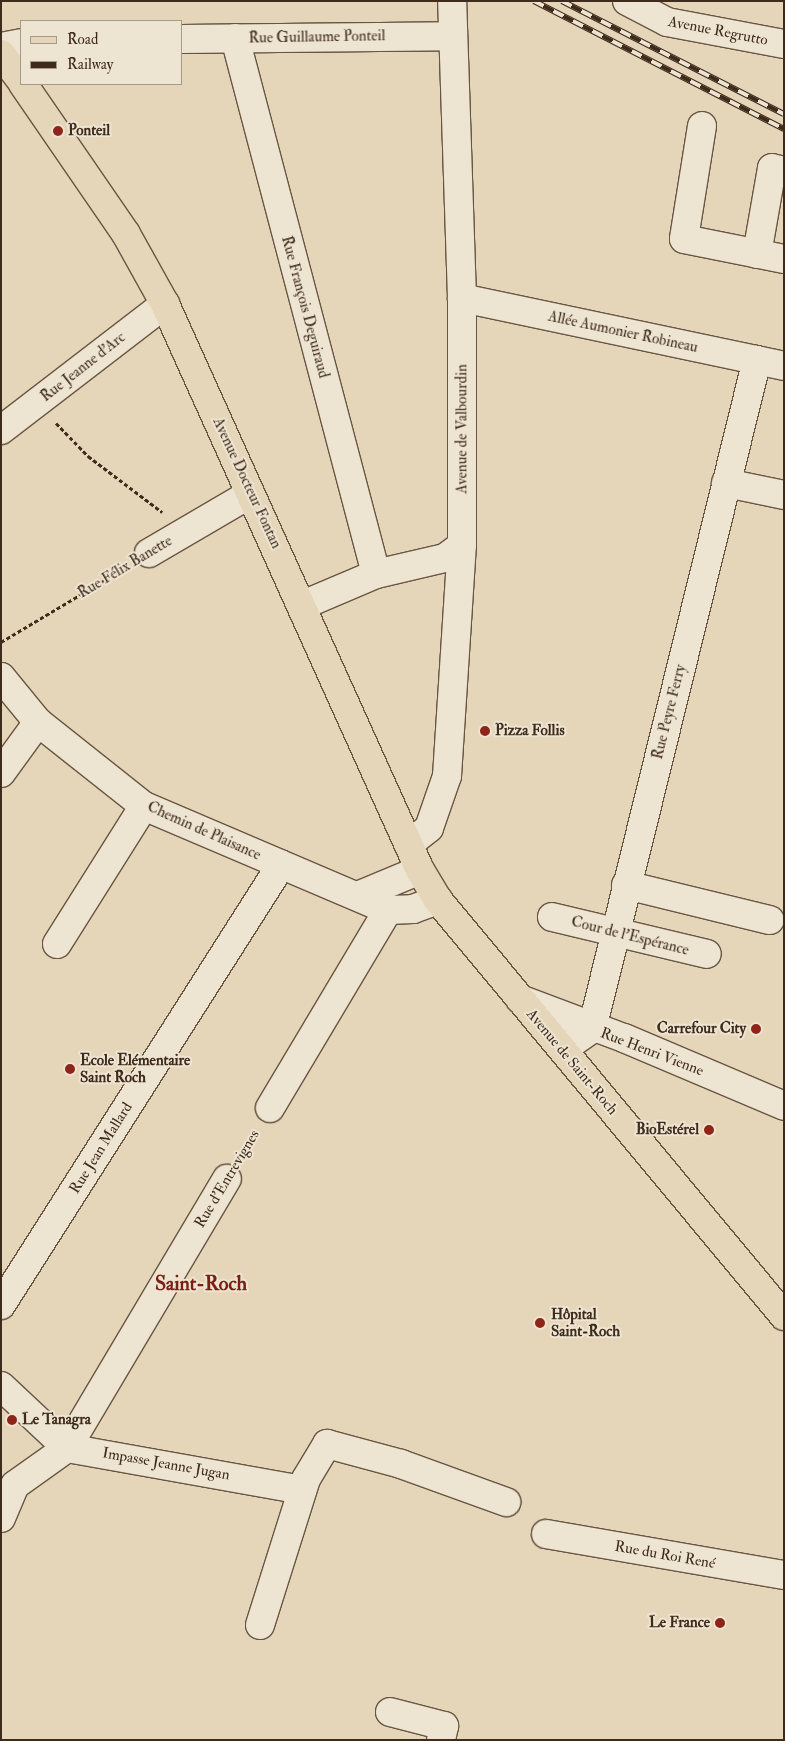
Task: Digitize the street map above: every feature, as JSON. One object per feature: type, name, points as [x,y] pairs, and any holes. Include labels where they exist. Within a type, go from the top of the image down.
[{"type":"main road","name":"Avenue Docteur Fontan","points":[[1,54],[20,80]]},
{"type":"main road","name":"Avenue Docteur Fontan","points":[[23,85],[126,234],[165,304],[250,494],[303,605],[410,843],[420,870],[438,900]]},
{"type":"main road","name":"Avenue de Saint-Roch","points":[[438,900],[784,1316]]},
{"type":"street","name":"Avenue Regrutto","points":[[627,1],[784,44]]},
{"type":"street","name":"Rue Guillaume Ponteil","points":[[182,39],[235,38],[452,16]]},
{"type":"street","name":"Avenue de Valbourdin","points":[[410,843],[429,828],[448,776],[462,545],[462,298],[452,16]]},
{"type":"street","name":"Rue François Deguiraud","points":[[235,38],[376,574]]},
{"type":"street","points":[[1,47],[20,43]]},
{"type":"street","points":[[702,126],[684,240],[784,259]]},
{"type":"street","points":[[757,254],[772,168],[784,171]]},
{"type":"street","name":"Allée Aumonier Robineau","points":[[462,298],[784,366]]},
{"type":"street","name":"Rue Jeanne d'Arc","points":[[1,430],[165,304]]},
{"type":"street","name":"Rue Peyre Ferry","points":[[592,1029],[757,360]]},
{"type":"street","points":[[726,483],[784,495]]},
{"type":"street","name":"Rue Félix Banette","points":[[149,553],[250,494]]},
{"type":"street","points":[[303,605],[376,574],[445,558],[462,545]]},
{"type":"street","name":"Chemin de Plaisance","points":[[1,677],[38,722],[144,806],[280,865],[360,895],[388,910]]},
{"type":"street","points":[[1,773],[38,722]]},
{"type":"street","points":[[57,944],[144,806]]},
{"type":"street","name":"Rue Jean Mallard","points":[[1,1305],[280,865]]},
{"type":"street","points":[[360,895],[420,870]]},
{"type":"street","points":[[626,885],[770,920]]},
{"type":"street","points":[[270,1108],[388,910],[413,909],[438,900]]},
{"type":"street","name":"Cour de l'Espérance","points":[[552,917],[707,954]]},
{"type":"street","name":"Rue Henri Vienne","points":[[520,1000],[592,1029],[624,1038],[784,1106]]},
{"type":"street","points":[[562,1050],[592,1029]]},
{"type":"street","name":"Rue d'Entrevignes","points":[[67,1448],[227,1179]]},
{"type":"street","points":[[1,1386],[67,1448],[8,1480],[1,1518]]},
{"type":"street","points":[[260,1625],[302,1490],[326,1444],[402,1464],[506,1502]]},
{"type":"street","name":"Impasse Jeanne Jugan","points":[[67,1448],[264,1481],[302,1490]]},
{"type":"street","name":"Rue du Roi René","points":[[546,1534],[784,1575]]},
{"type":"street","points":[[390,1712],[444,1726],[440,1740]]},
{"type":"path","points":[[36,403],[88,456],[186,531]]},
{"type":"path","name":"Rue Félix Banette","points":[[1,642],[149,553]]},
{"type":"path","name":"Rue d'Entrevignes","points":[[227,1179],[270,1108]]},
{"type":"railway","points":[[534,1],[784,129]]},
{"type":"railway","points":[[562,1],[784,114]]},
{"type":"place","name":"Ponteil","points":[[58,131]]},
{"type":"place","name":"Pizza Follis","points":[[485,731]]},
{"type":"place","name":"Carrefour City","points":[[756,1029]]},
{"type":"place","name":"Ecole Elémentaire Saint Roch","points":[[70,1069]]},
{"type":"place","name":"BioEstérel","points":[[709,1130]]},
{"type":"place","name":"Hôpital Saint-Roch","points":[[540,1323]]},
{"type":"place","name":"Le Tanagra","points":[[12,1420]]},
{"type":"place","name":"Le France","points":[[720,1623]]},
{"type":"district","name":"Saint-Roch","points":[[201,1283]]}]
